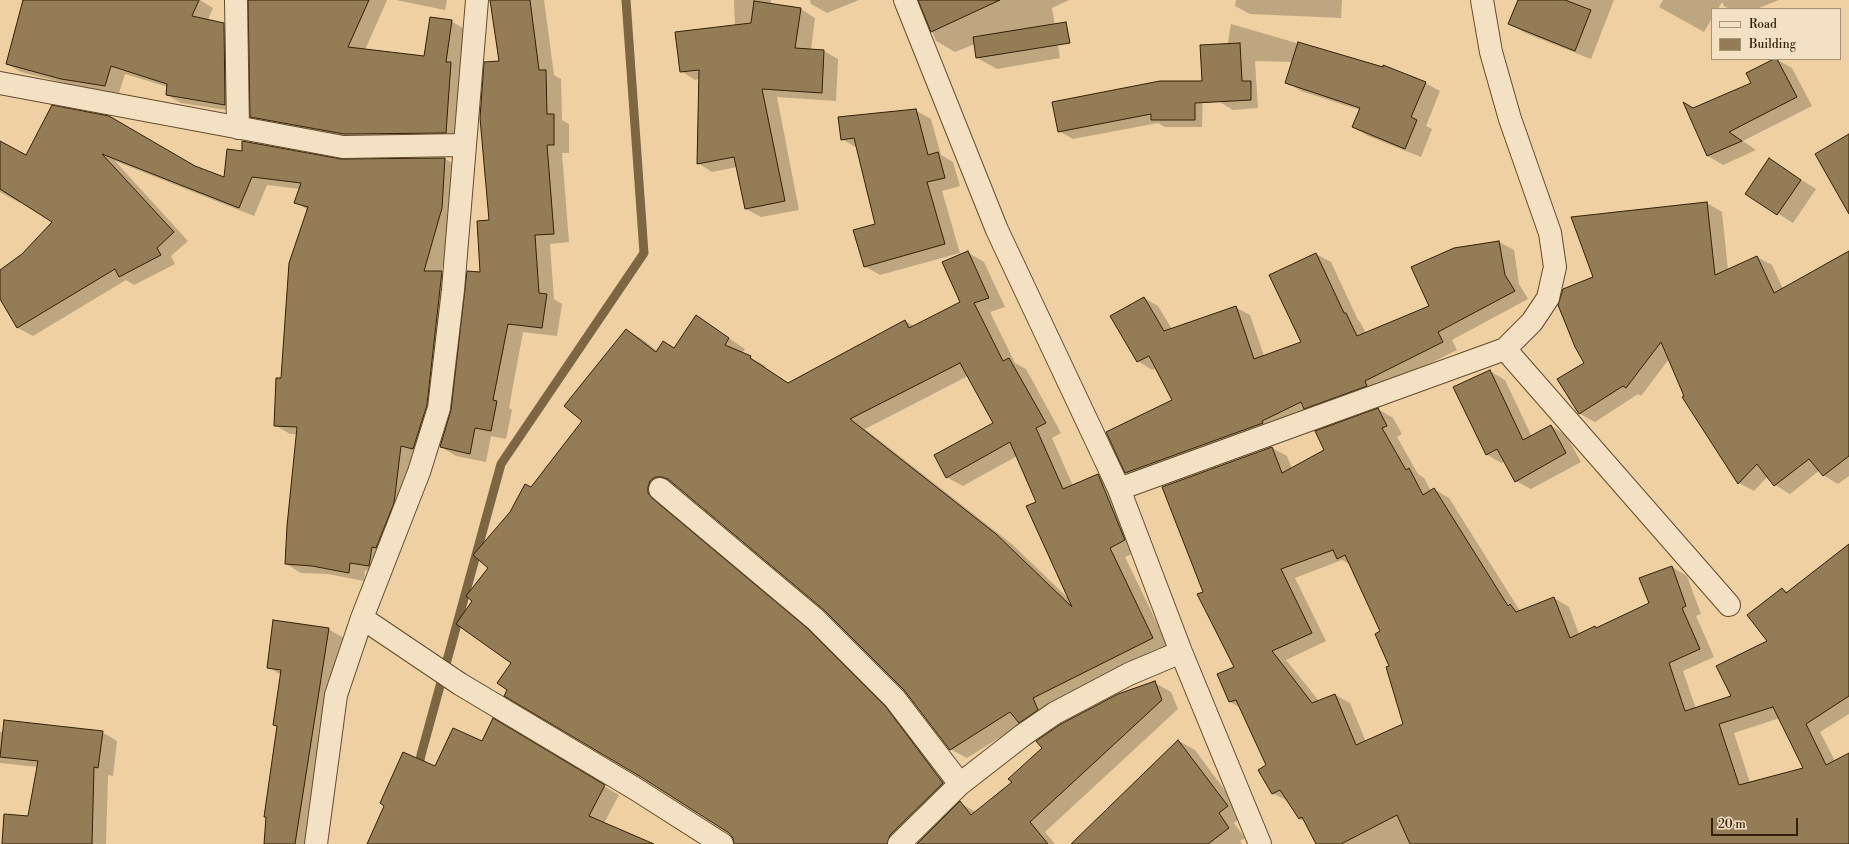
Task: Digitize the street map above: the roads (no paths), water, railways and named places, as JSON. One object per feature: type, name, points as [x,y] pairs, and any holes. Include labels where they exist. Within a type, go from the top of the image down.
[{"type":"street","points":[[236,0],[238,128]]},
{"type":"street","points":[[316,844],[336,695],[362,618],[419,472],[439,408],[453,290],[477,0]]},
{"type":"street","points":[[905,0],[997,230],[1119,490],[1181,652],[1259,844]]},
{"type":"street","points":[[1119,490],[1505,349],[1532,322],[1548,298],[1555,267],[1550,233],[1510,119],[1491,52],[1482,0]]},
{"type":"street","points":[[0,83],[238,128],[343,146],[464,145]]},
{"type":"street","points":[[1505,349],[1729,605]]},
{"type":"street","points":[[660,489],[815,619],[895,699],[960,784]]},
{"type":"street","points":[[362,618],[460,684],[634,788],[722,844]]},
{"type":"street","points":[[899,844],[960,784],[1023,735],[1055,713],[1129,674],[1181,652]]},
{"type":"waterway","points":[[418,771],[421,755],[501,464],[644,253],[626,0]]}]
